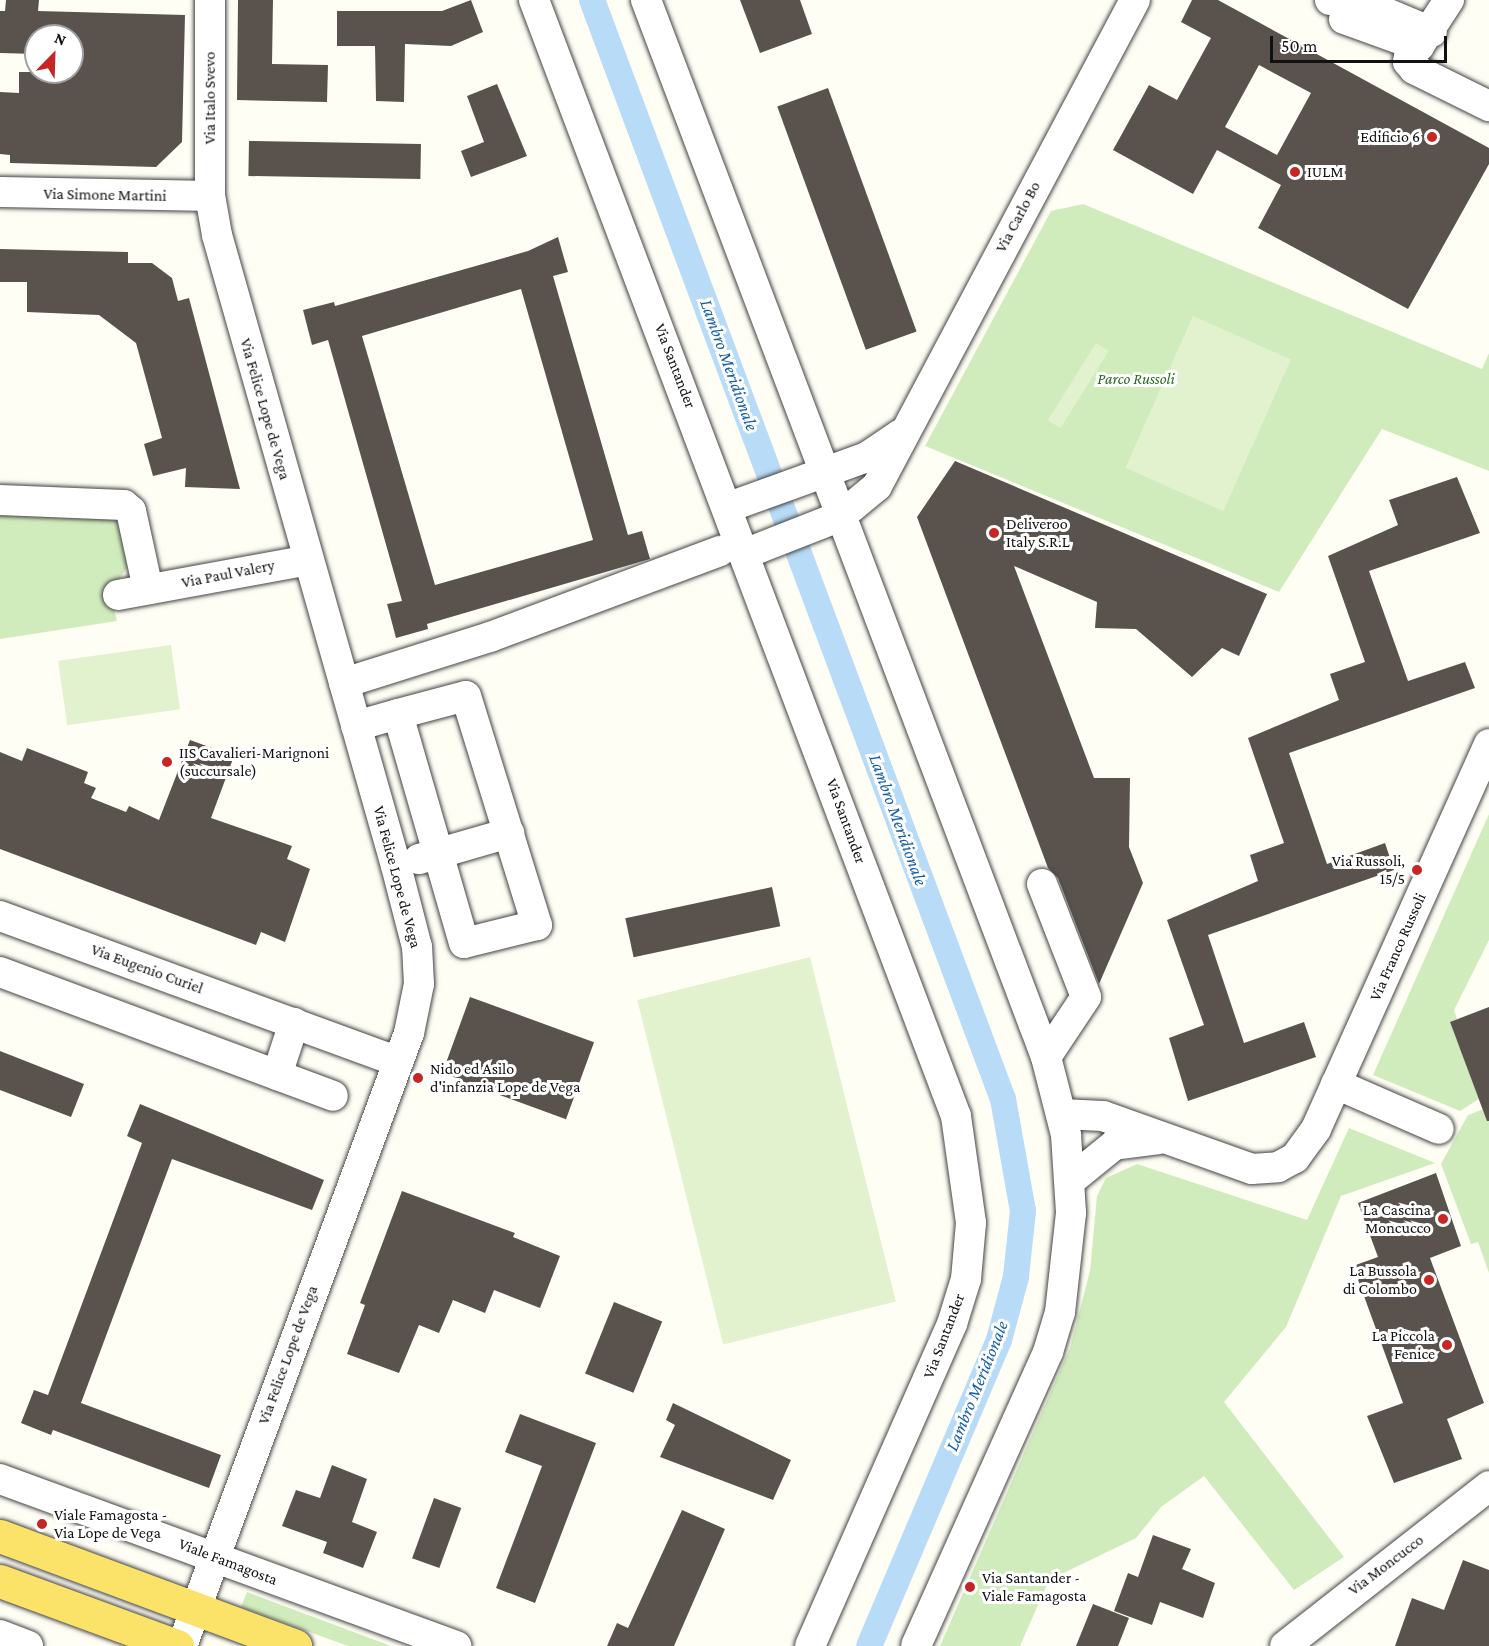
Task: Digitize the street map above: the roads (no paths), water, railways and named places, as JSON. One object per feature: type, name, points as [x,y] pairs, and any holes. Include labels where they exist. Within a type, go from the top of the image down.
[{"type":"main road","points":[[0,1536],[296,1646]]},
{"type":"main road","points":[[0,1581],[177,1646]]},
{"type":"street","name":"Via Italo Svevo","points":[[210,0],[210,196]]},
{"type":"street","name":"Via Santander","points":[[534,0],[736,504],[743,550],[956,1116],[971,1223],[966,1280],[952,1324],[810,1646]]},
{"type":"street","points":[[646,0],[834,520],[1046,1057],[1062,1114],[1071,1180],[1066,1280],[1048,1352],[916,1646]]},
{"type":"street","name":"Via Carlo Bo","points":[[344,683],[490,637],[834,520],[886,493],[901,434],[1136,0]]},
{"type":"street","points":[[1449,0],[1421,39],[1408,62],[1414,69],[1489,106]]},
{"type":"street","points":[[1337,9],[1370,6],[1421,39]]},
{"type":"street","name":"Via Simone Martini","points":[[0,192],[210,196]]},
{"type":"street","name":"Via Felice Lope de Vega","points":[[182,1646],[398,1062],[419,984],[417,947],[396,866],[308,560],[210,196]]},
{"type":"street","name":"Via Carlo Bo","points":[[736,504],[867,457],[901,434]]},
{"type":"street","points":[[0,500],[124,505],[131,511],[148,589]]},
{"type":"street","name":"Via Paul Valery","points":[[118,595],[308,560]]},
{"type":"street","points":[[356,726],[398,714],[466,696],[537,925],[464,944],[398,714]]},
{"type":"street","name":"Via Franco Russoli","points":[[1062,1114],[1103,1116],[1159,1139],[1242,1167],[1278,1167],[1295,1158],[1310,1140],[1489,744]]},
{"type":"street","points":[[396,866],[509,833]]},
{"type":"street","points":[[1042,884],[1086,997],[1046,1057]]},
{"type":"street","name":"Via Eugenio Curiel","points":[[0,916],[398,1062]]},
{"type":"street","points":[[0,972],[333,1096]]},
{"type":"street","points":[[277,1075],[294,1023]]},
{"type":"street","points":[[1336,1084],[1439,1129]]},
{"type":"street","name":"Via Franco Russoli","points":[[1071,1180],[1114,1144],[1159,1139]]},
{"type":"street","name":"Viale Famagosta","points":[[0,1479],[456,1646]]},
{"type":"street","name":"Via Moncucco","points":[[1285,1646],[1489,1486]]},
{"type":"street","points":[[0,1635],[28,1646]]},
{"type":"waterway","name":"Lambro Meridionale","points":[[592,0],[1003,1099],[1023,1211],[1016,1277],[999,1340],[869,1646]]},
{"type":"place","name":"Edificio 6","points":[[1432,137]]},
{"type":"place","name":"IULM","points":[[1295,172]]},
{"type":"place","name":"Deliveroo Italy S.R.L","points":[[994,533]]},
{"type":"place","name":"IIS Cavalieri-Marignoni (succursale)","points":[[167,762]]},
{"type":"place","name":"Via Russoli, 15/5","points":[[1417,870]]},
{"type":"place","name":"Nido ed Asilo d'infanzia Lope de Vega","points":[[418,1078]]},
{"type":"place","name":"La Cascina Moncucco","points":[[1443,1219]]},
{"type":"place","name":"La Bussola di Colombo","points":[[1429,1280]]},
{"type":"place","name":"La Piccola Fenice","points":[[1447,1345]]},
{"type":"place","name":"Viale Famagosta - Via Lope de Vega","points":[[42,1524]]},
{"type":"place","name":"Via Santander - Viale Famagosta","points":[[970,1587]]},
{"type":"park label","name":"Parco Russoli","points":[[1136,379]]}]
